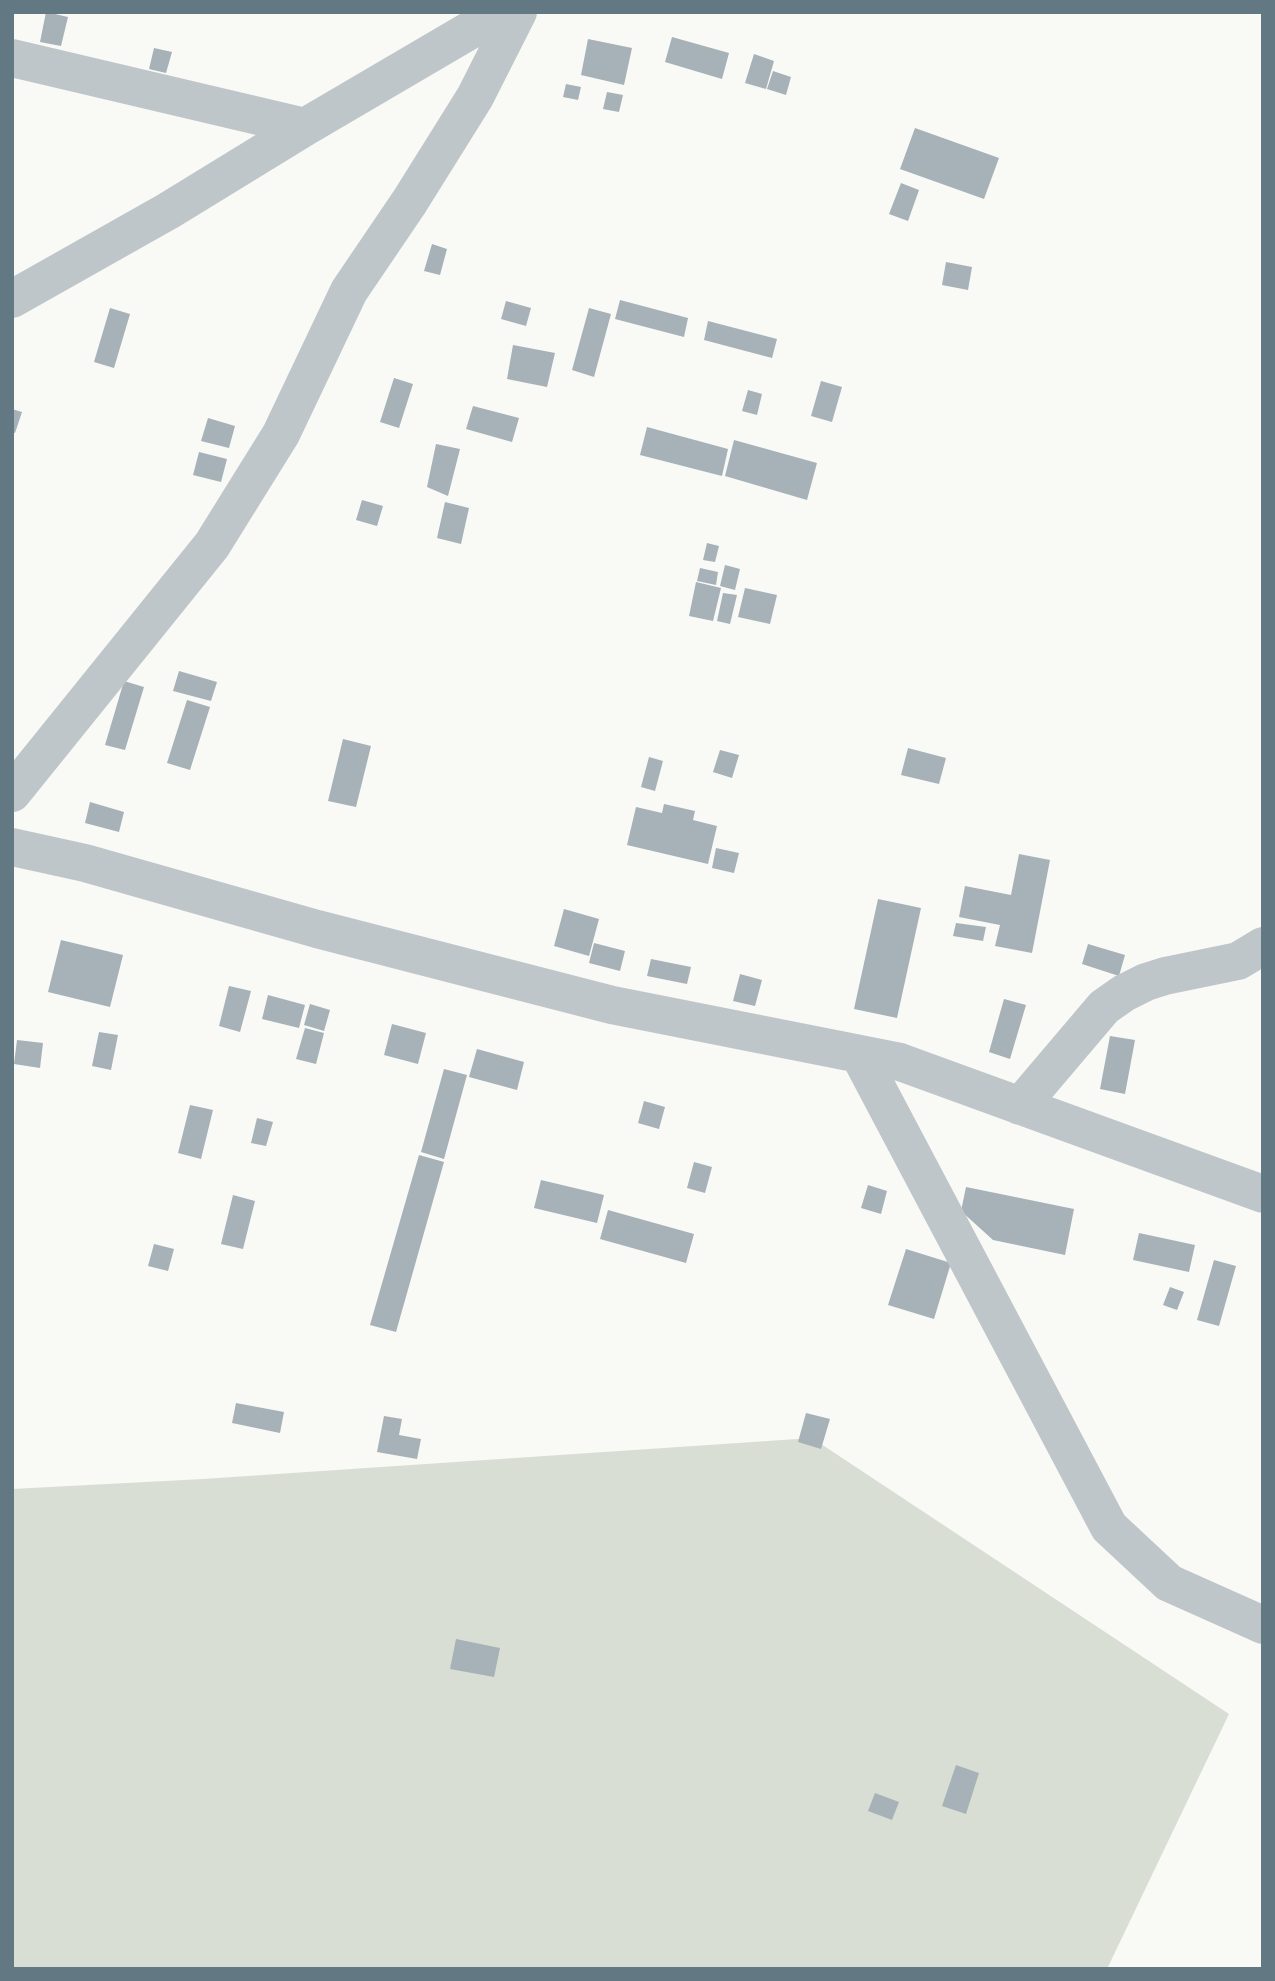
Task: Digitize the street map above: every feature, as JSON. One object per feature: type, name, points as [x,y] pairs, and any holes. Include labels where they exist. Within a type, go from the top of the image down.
[{"type":"street","points":[[12,299],[168,211],[500,12]]},
{"type":"street","points":[[12,793],[212,545],[281,434],[349,291],[410,201],[475,97],[518,12]]},
{"type":"street","points":[[12,58],[305,127]]},
{"type":"street","points":[[12,847],[85,863],[317,929],[612,1005],[900,1062],[1263,1194]]},
{"type":"street","points":[[1020,1106],[1104,1007],[1124,993],[1165,976],[1238,961],[1263,946]]},
{"type":"street","points":[[859,1054],[1109,1527],[1169,1583],[1263,1625]]},
{"type":"shaded area","points":[[812,1438],[1229,1714],[1107,1969],[12,1969],[12,1489],[203,1479]]},
{"type":"building","points":[[46,12],[68,17],[61,46],[40,42]]},
{"type":"building","points":[[672,37],[729,53],[722,79],[665,62]]},
{"type":"building","points":[[588,39],[632,48],[624,85],[581,75]]},
{"type":"building","points":[[154,48],[172,52],[166,73],[149,69]]},
{"type":"building","points":[[754,54],[774,61],[766,89],[745,83]]},
{"type":"building","points":[[773,71],[791,77],[786,95],[767,89]]},
{"type":"building","points":[[566,84],[581,87],[578,100],[563,97]]},
{"type":"building","points":[[607,92],[623,95],[619,112],[603,109]]},
{"type":"building","points":[[915,128],[999,158],[984,199],[900,169]]},
{"type":"building","points":[[901,183],[919,190],[908,221],[889,214]]},
{"type":"building","points":[[432,244],[447,249],[440,275],[424,271]]},
{"type":"building","points":[[946,262],[972,267],[968,290],[942,285]]},
{"type":"building","points":[[620,300],[688,318],[684,337],[615,319]]},
{"type":"building","points":[[506,301],[531,308],[526,326],[501,319]]},
{"type":"building","points":[[110,308],[130,314],[114,368],[94,362]]},
{"type":"building","points":[[589,308],[611,314],[594,377],[572,370]]},
{"type":"building","points":[[708,321],[777,339],[772,358],[704,340]]},
{"type":"building","points":[[513,345],[555,353],[547,387],[507,379]]},
{"type":"building","points":[[394,378],[413,384],[399,428],[380,422]]},
{"type":"building","points":[[821,381],[842,387],[832,422],[811,416]]},
{"type":"building","points":[[748,390],[762,394],[757,415],[742,411]]},
{"type":"building","points":[[473,406],[519,418],[512,442],[466,429]]},
{"type":"building","points":[[12,409],[22,412],[15,433],[12,432]]},
{"type":"building","points":[[208,418],[235,426],[229,448],[201,441]]},
{"type":"building","points":[[647,427],[728,449],[722,476],[640,455]]},
{"type":"building","points":[[734,440],[817,463],[807,500],[725,476]]},
{"type":"building","points":[[436,444],[460,449],[448,496],[427,487]]},
{"type":"building","points":[[199,452],[227,459],[221,482],[193,475]]},
{"type":"building","points":[[362,500],[383,506],[377,526],[356,520]]},
{"type":"building","points":[[445,502],[469,508],[461,544],[437,538]]},
{"type":"building","points":[[707,543],[719,546],[715,562],[703,560]]},
{"type":"building","points":[[725,565],[740,569],[735,590],[720,586]]},
{"type":"building","points":[[700,568],[718,572],[716,585],[697,581]]},
{"type":"building","points":[[696,582],[721,588],[713,621],[689,616]]},
{"type":"building","points":[[745,588],[777,595],[770,624],[738,617]]},
{"type":"building","points":[[723,593],[737,595],[730,624],[717,621]]},
{"type":"building","points":[[179,671],[217,682],[211,701],[173,691]]},
{"type":"building","points":[[124,681],[144,687],[125,750],[105,745]]},
{"type":"building","points":[[187,700],[210,707],[190,770],[167,763]]},
{"type":"building","points":[[343,739],[371,746],[356,807],[328,801]]},
{"type":"building","points":[[908,748],[946,758],[939,784],[901,775]]},
{"type":"building","points":[[720,750],[739,755],[732,778],[713,772]]},
{"type":"building","points":[[649,757],[663,761],[655,791],[641,787]]},
{"type":"building","points":[[90,802],[124,812],[119,832],[85,823]]},
{"type":"building","points":[[664,804],[695,811],[693,820],[717,826],[708,864],[627,845],[636,807],[662,813]]},
{"type":"building","points":[[716,848],[739,853],[734,873],[712,868]]},
{"type":"building","points":[[1019,854],[1050,860],[1032,953],[995,946],[1000,925],[959,917],[965,886],[1011,895]]},
{"type":"building","points":[[878,899],[921,908],[897,1018],[854,1009]]},
{"type":"building","points":[[564,909],[599,919],[589,956],[554,946]]},
{"type":"building","points":[[956,923],[986,927],[983,941],[953,936]]},
{"type":"building","points":[[61,940],[123,955],[110,1007],[48,992]]},
{"type":"building","points":[[594,943],[625,951],[620,971],[589,963]]},
{"type":"building","points":[[1088,944],[1125,955],[1119,976],[1082,964]]},
{"type":"building","points":[[651,959],[691,967],[687,984],[647,976]]},
{"type":"building","points":[[740,974],[762,980],[755,1006],[733,1001]]},
{"type":"building","points":[[229,986],[251,991],[240,1032],[219,1026]]},
{"type":"building","points":[[268,995],[305,1005],[299,1028],[262,1019]]},
{"type":"building","points":[[1004,999],[1026,1005],[1010,1059],[989,1052]]},
{"type":"building","points":[[310,1004],[330,1010],[324,1031],[304,1025]]},
{"type":"building","points":[[392,1024],[426,1033],[418,1064],[384,1055]]},
{"type":"building","points":[[305,1028],[324,1033],[316,1064],[296,1059]]},
{"type":"building","points":[[99,1032],[118,1035],[111,1070],[92,1066]]},
{"type":"building","points":[[1110,1036],[1135,1040],[1125,1094],[1100,1089]]},
{"type":"building","points":[[17,1040],[43,1043],[40,1068],[14,1064]]},
{"type":"building","points":[[477,1049],[524,1062],[517,1090],[469,1077]]},
{"type":"building","points":[[444,1069],[467,1075],[444,1159],[421,1152]]},
{"type":"building","points":[[644,1101],[665,1107],[659,1129],[638,1123]]},
{"type":"building","points":[[190,1105],[213,1110],[201,1159],[178,1153]]},
{"type":"building","points":[[257,1118],[273,1122],[266,1146],[251,1143]]},
{"type":"building","points":[[419,1155],[444,1162],[396,1332],[370,1325]]},
{"type":"building","points":[[694,1162],[712,1167],[705,1193],[687,1188]]},
{"type":"building","points":[[541,1180],[604,1195],[597,1223],[534,1208]]},
{"type":"building","points":[[868,1185],[887,1191],[881,1214],[861,1208]]},
{"type":"building","points":[[966,1187],[1074,1209],[1065,1255],[993,1240],[961,1211]]},
{"type":"building","points":[[233,1195],[255,1201],[243,1249],[221,1244]]},
{"type":"building","points":[[608,1210],[694,1234],[686,1263],[600,1239]]},
{"type":"building","points":[[1139,1233],[1195,1245],[1189,1272],[1133,1260]]},
{"type":"building","points":[[154,1244],[174,1249],[168,1271],[148,1266]]},
{"type":"building","points":[[906,1249],[951,1263],[934,1319],[888,1305]]},
{"type":"building","points":[[1214,1260],[1236,1266],[1219,1326],[1197,1320]]},
{"type":"building","points":[[1170,1287],[1184,1292],[1177,1310],[1163,1305]]},
{"type":"building","points":[[236,1403],[284,1412],[280,1433],[232,1423]]},
{"type":"building","points":[[806,1413],[830,1419],[821,1449],[798,1442]]},
{"type":"building","points":[[384,1416],[402,1419],[399,1435],[421,1439],[417,1459],[377,1452]]},
{"type":"building","points":[[456,1639],[500,1648],[494,1677],[450,1669]]},
{"type":"building","points":[[956,1765],[979,1773],[966,1814],[942,1806]]},
{"type":"building","points":[[875,1793],[899,1802],[892,1820],[868,1811]]}]
